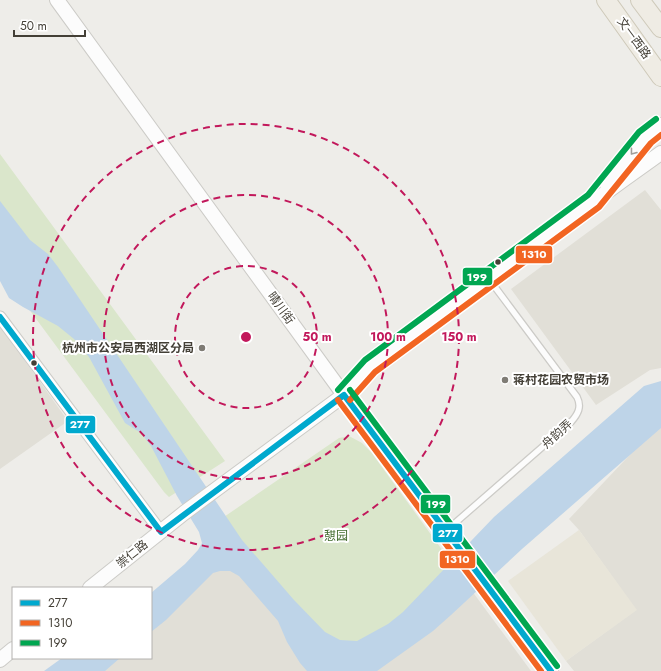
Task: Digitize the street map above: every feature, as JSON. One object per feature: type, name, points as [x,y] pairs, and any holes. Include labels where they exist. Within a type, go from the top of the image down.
[{"type":"main road","name":"文一西路","points":[[606,0],[661,77]]},
{"type":"main road","points":[[640,0],[661,28]]},
{"type":"street","name":"晴川街","points":[[57,0],[344,395],[447,530],[550,671]]},
{"type":"street","name":"崇仁路","points":[[594,201],[645,137],[661,125]]},
{"type":"street","name":"崇仁路","points":[[91,587],[184,513],[344,395],[370,366],[661,153]]},
{"type":"street","points":[[0,317],[161,532]]},
{"type":"street","points":[[0,660],[12,650]]},
{"type":"lane","name":"舟韵弄","points":[[447,530],[578,415],[580,402],[578,397],[489,278]]},
{"type":"shaded area","points":[[645,190],[661,210],[661,368],[650,370],[596,405],[511,289]]},
{"type":"shaded area","points":[[0,326],[68,421],[0,469]]},
{"type":"shaded area","points":[[661,422],[661,671],[574,671],[566,661],[636,610],[579,530],[569,519]]},
{"type":"shaded area","points":[[579,530],[637,610],[566,661],[508,581]]},
{"type":"shaded area","points":[[222,561],[251,580],[336,671],[98,671],[112,659],[152,659],[152,623]]},
{"type":"shaded area","points":[[469,587],[531,671],[350,671]]},
{"type":"green space","points":[[0,154],[225,461],[169,497],[0,270]]},
{"type":"green space","name":"憇园","points":[[349,436],[362,443],[371,452],[456,569],[399,623],[357,645],[327,640],[221,519],[339,438]]},
{"type":"water","points":[[0,201],[30,240],[48,254],[58,267],[242,540],[294,600],[325,632],[340,640],[357,641],[388,624],[403,612],[494,517],[644,386],[661,381],[661,428],[522,549],[433,631],[377,671],[307,671],[300,663],[287,642],[278,621],[239,576],[230,571],[213,573],[166,620],[152,631],[152,592],[185,564],[198,550],[202,543],[199,532],[177,496],[151,446],[141,433],[125,423],[89,357],[74,339],[58,326],[9,298],[0,281]]},
{"type":"water","points":[[61,659],[119,659],[105,671],[44,671]]},
{"type":"transit line","name":"199","points":[[338,390],[365,360],[588,195],[639,132],[656,119]]},
{"type":"transit line","name":"1310","points":[[350,400],[375,372],[599,207],[651,143],[661,135]]},
{"type":"transit line","name":"277","points":[[0,317],[161,532]]},
{"type":"transit line","name":"199","points":[[350,390],[557,666]]},
{"type":"transit line","name":"277","points":[[344,395],[551,671]]},
{"type":"transit line","name":"277","points":[[161,532],[344,395]]},
{"type":"transit line","name":"1310","points":[[338,400],[541,671]]},
{"type":"place","name":"杭州市公安局西湖区分局","points":[[202,348]]},
{"type":"place","name":"蒋村花园农贸市场","points":[[505,380]]}]
